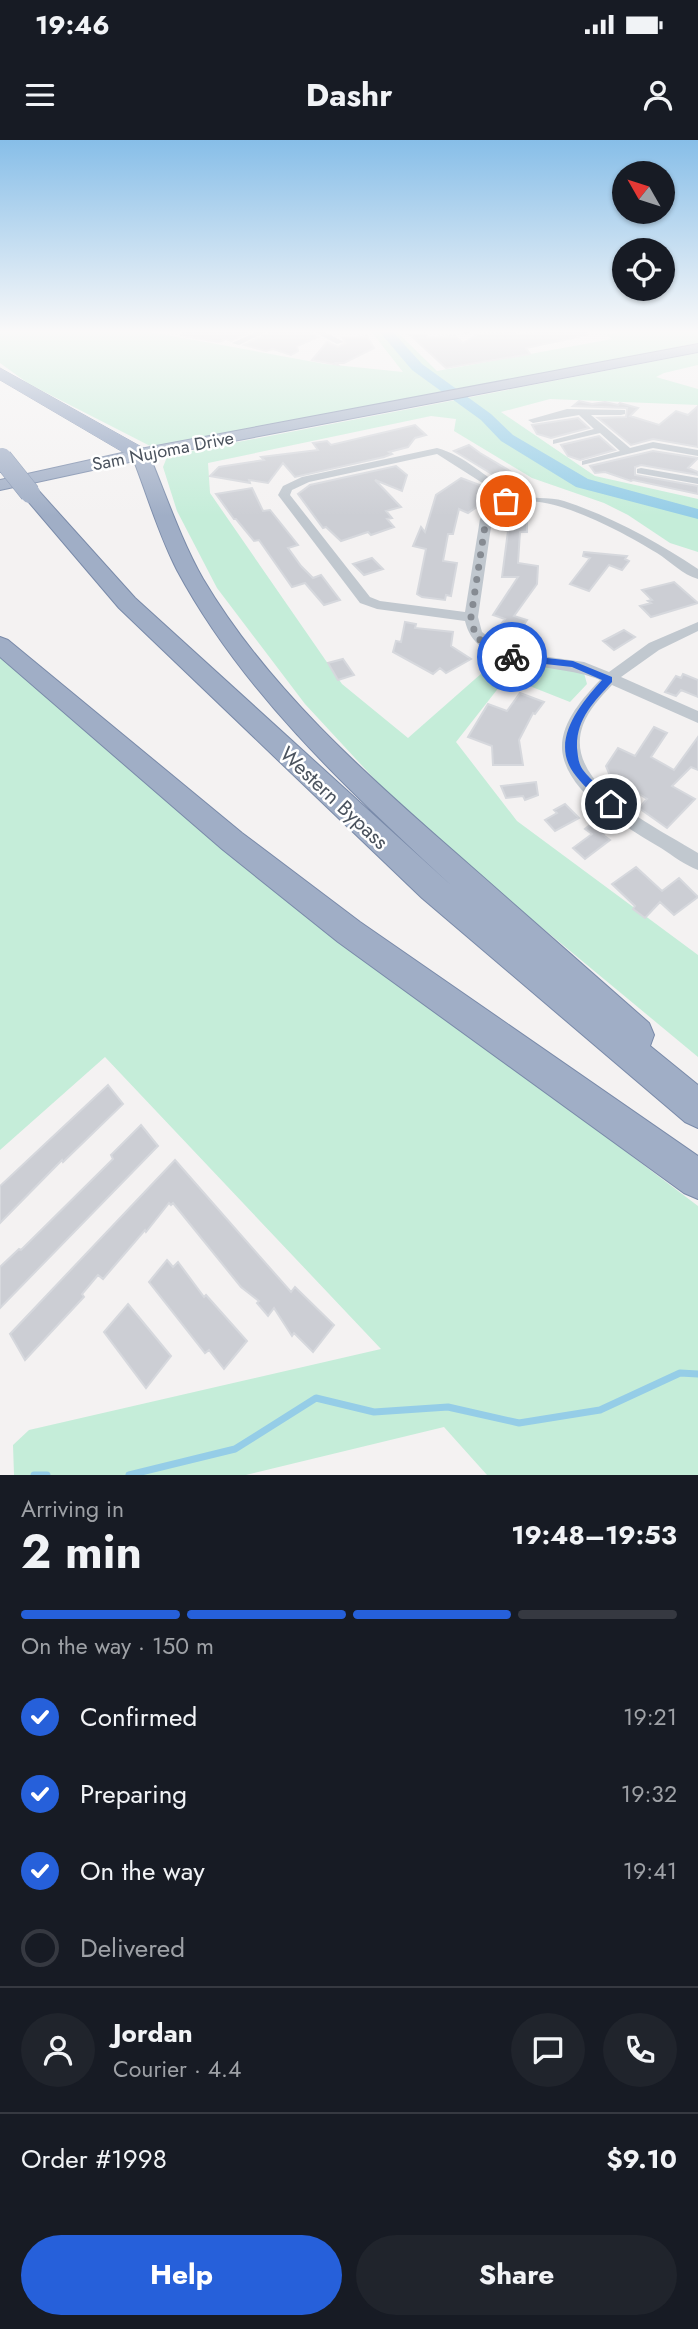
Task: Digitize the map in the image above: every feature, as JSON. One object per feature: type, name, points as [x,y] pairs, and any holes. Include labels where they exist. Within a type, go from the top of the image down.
[{"type":"highway","points":[[34,392],[141,454],[193,581],[231,636],[291,713],[387,809],[698,1091]]},
{"type":"highway","name":"Sam Nujoma Drive","points":[[0,485],[141,454],[468,392]]},
{"type":"highway","name":"Western Bypass","points":[[0,456],[137,612],[363,825],[433,889],[698,1109]]},
{"type":"highway","points":[[0,645],[232,841],[349,932],[698,1179]]},
{"type":"street","points":[[533,420],[580,411],[621,412]]},
{"type":"street","points":[[580,411],[628,452]]},
{"type":"street","points":[[557,442],[601,430]]},
{"type":"street","points":[[586,463],[653,446],[698,453]]},
{"type":"street","points":[[471,617],[377,605],[365,600],[284,495],[287,488],[306,479],[437,451],[447,454],[515,498]]},
{"type":"street","points":[[641,471],[698,481]]},
{"type":"street","points":[[698,575],[649,544],[588,513],[548,500],[515,498],[498,506],[486,519],[471,617],[475,634],[504,655],[573,664],[698,717]]},
{"type":"street","points":[[698,626],[668,638],[609,679],[581,710],[572,732],[573,760],[590,786],[611,804],[698,862]]},
{"type":"green space","points":[[45,392],[443,392],[154,448]]},
{"type":"green space","points":[[495,392],[698,392],[698,405],[550,399],[501,412],[595,476],[698,499],[698,552],[670,543],[628,515],[604,503],[532,478],[454,431],[456,419],[431,416],[208,463],[210,493],[342,684],[408,738],[499,658],[584,673],[587,684],[570,702],[507,677],[456,742],[517,821],[698,955],[698,1057],[493,887],[392,798],[305,704],[217,588],[177,511],[163,467],[167,457]]},
{"type":"green space","points":[[0,652],[479,1041],[698,1206],[698,1475],[487,1475],[444,1427],[246,1475],[14,1475],[13,1445],[29,1430],[381,1349],[105,1057],[0,1150]]},
{"type":"building","points":[[579,401],[592,404],[620,403],[638,408],[630,416],[659,425],[676,411],[688,415],[698,406],[698,447],[653,439],[631,445],[598,418],[626,417],[627,408],[573,406]]},
{"type":"building","points":[[578,418],[589,428],[551,438],[537,434],[532,425]]},
{"type":"building","points":[[415,425],[426,435],[415,438],[408,447],[389,452],[392,454],[384,457],[295,477],[283,463],[268,483],[249,480],[250,483],[210,476],[219,467],[264,460],[261,457],[318,450],[313,443],[327,441],[331,445]]},
{"type":"building","points":[[599,436],[615,450],[580,460],[568,456],[561,445]]},
{"type":"building","points":[[469,445],[525,480],[510,485],[454,451]]},
{"type":"building","points":[[653,451],[698,458],[688,468],[698,472],[698,475],[641,465],[635,467],[635,475],[698,486],[698,494],[631,481],[605,472],[595,473],[590,466]]},
{"type":"building","points":[[396,466],[407,475],[402,491],[375,480],[401,507],[386,511],[392,518],[387,519],[394,527],[371,535],[368,532],[341,541],[326,527],[323,528],[298,494],[310,485]]},
{"type":"building","points":[[461,478],[496,495],[486,505],[481,504],[468,513],[459,509],[453,534],[448,534],[443,561],[457,563],[451,596],[446,595],[445,600],[422,597],[417,594],[426,549],[413,546],[421,527],[425,532],[436,495]]},
{"type":"building","points":[[252,488],[263,511],[270,510],[298,545],[288,548],[301,566],[313,578],[321,575],[340,600],[324,605],[305,583],[292,587],[259,540],[254,541],[216,494]]},
{"type":"building","points":[[527,510],[527,532],[520,532],[518,563],[538,566],[537,584],[514,616],[527,620],[520,630],[501,624],[505,619],[493,615],[518,577],[502,577],[508,531],[504,530]]},
{"type":"building","points":[[584,552],[627,556],[625,559],[629,561],[622,570],[609,565],[589,591],[570,584],[590,558],[583,556]]},
{"type":"building","points":[[372,558],[383,569],[364,575],[353,564]]},
{"type":"building","points":[[674,582],[698,603],[651,617],[640,606],[651,603],[648,601],[652,600],[642,590]]},
{"type":"building","points":[[405,622],[416,624],[415,628],[453,632],[451,646],[471,659],[446,673],[440,668],[433,674],[393,652],[396,641],[401,642]]},
{"type":"building","points":[[624,630],[635,637],[614,650],[603,641]]},
{"type":"building","points":[[343,659],[354,675],[338,680],[328,663]]},
{"type":"building","points":[[683,674],[698,680],[698,697],[681,690],[676,696],[665,692],[676,676],[681,678]]},
{"type":"building","points":[[520,693],[544,702],[535,714],[533,713],[519,740],[523,765],[493,765],[492,746],[468,737],[488,704],[507,711]]},
{"type":"building","points":[[654,727],[667,733],[651,757],[674,770],[698,737],[698,770],[691,767],[672,786],[695,799],[667,828],[639,808],[647,799],[616,779],[613,783],[606,766],[618,748],[635,756]]},
{"type":"building","points":[[536,782],[538,795],[525,800],[523,796],[506,798],[501,786]]},
{"type":"building","points":[[565,804],[579,818],[555,831],[545,820],[557,813],[554,810]]},
{"type":"building","points":[[596,820],[609,830],[603,835],[610,840],[585,859],[573,848],[592,834],[585,829]]},
{"type":"building","points":[[636,867],[662,891],[679,878],[698,897],[674,915],[660,902],[645,918],[633,909],[635,906],[612,884]]},
{"type":"building","points":[[108,1085],[123,1104],[63,1162],[62,1160],[0,1223],[0,1186]]},
{"type":"building","points":[[141,1125],[158,1146],[0,1308],[0,1267],[21,1250],[113,1159],[111,1155]]},
{"type":"building","points":[[175,1160],[291,1292],[295,1287],[334,1325],[313,1352],[294,1333],[292,1336],[274,1308],[268,1316],[257,1303],[259,1301],[241,1287],[173,1203],[169,1203],[103,1279],[98,1275],[82,1294],[84,1297],[25,1360],[10,1334]]},
{"type":"building","points":[[167,1260],[173,1267],[178,1262],[204,1297],[206,1295],[247,1341],[224,1369],[209,1350],[205,1353],[149,1282]]},
{"type":"building","points":[[128,1304],[171,1356],[146,1388],[104,1332]]},
{"type":"waterway","points":[[452,392],[486,417],[507,438],[582,483],[698,514]]},
{"type":"waterway","points":[[129,1475],[235,1449],[316,1398],[374,1412],[448,1407],[519,1423],[600,1410],[680,1373],[698,1374]]},
{"type":"waterway","points":[[34,1475],[47,1475]]},
{"type":"way so far","points":[[506,501],[486,519],[471,617],[475,634],[481,641],[512,657]]},
{"type":"route","points":[[512,657],[573,664],[609,679],[581,710],[572,732],[572,745],[573,760],[579,772],[590,786],[611,804]]}]
